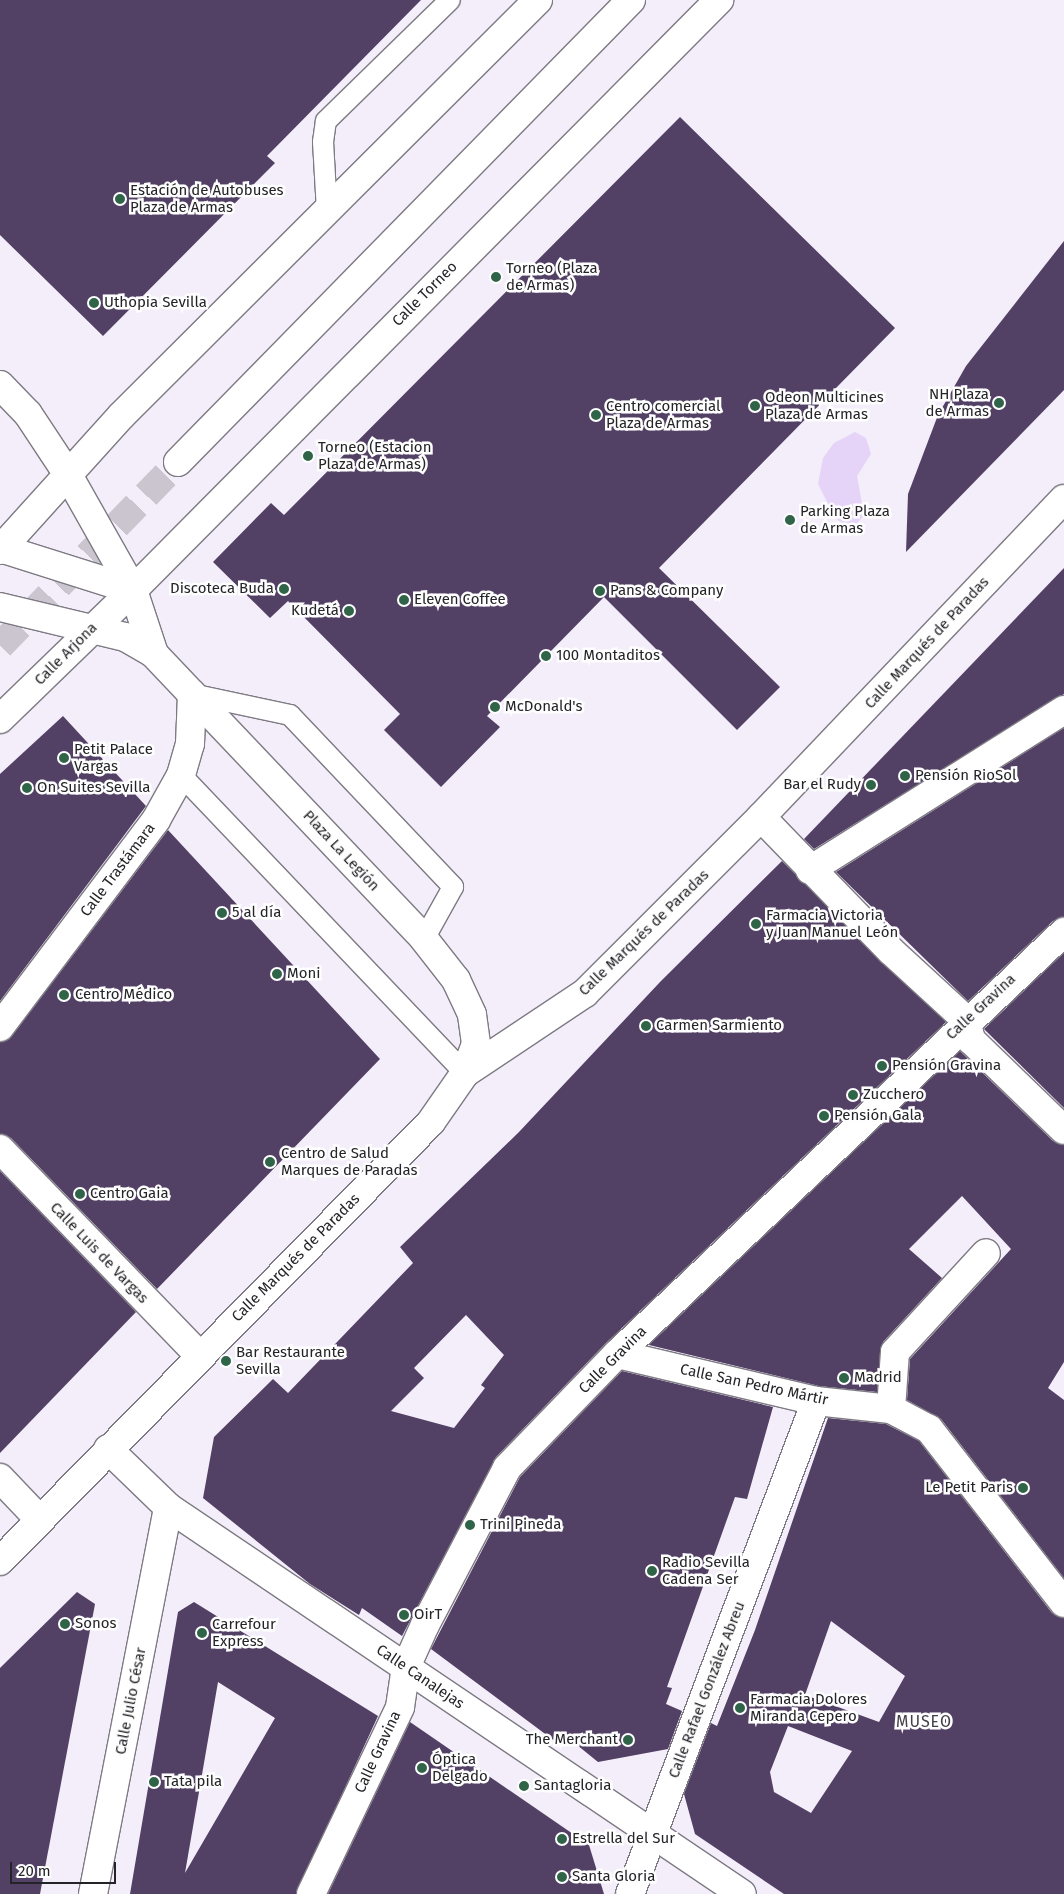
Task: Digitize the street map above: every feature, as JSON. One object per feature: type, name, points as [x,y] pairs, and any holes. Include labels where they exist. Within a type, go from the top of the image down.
[{"type":"street","points":[[133,590],[0,549],[67,473],[538,0]]},
{"type":"street","points":[[178,462],[631,0]]},
{"type":"street","name":"Calle Torneo","points":[[133,590],[719,0]]},
{"type":"street","points":[[0,385],[28,414],[67,473],[133,590],[154,654]]},
{"type":"street","name":"Calle Marqués de Paradas","points":[[0,1561],[198,1355],[431,1122],[465,1073],[585,993],[761,817],[1061,509]]},
{"type":"street","name":"Calle Arjona","points":[[0,719],[133,590]]},
{"type":"street","points":[[0,607],[125,637],[154,654]]},
{"type":"street","name":"Plaza La Legión","points":[[154,654],[424,939],[456,980],[472,1015],[476,1044],[465,1073]]},
{"type":"street","name":"Calle Trastámara","points":[[0,1027],[156,820],[181,775],[190,744],[192,694]]},
{"type":"street","points":[[810,870],[1064,710]]},
{"type":"street","points":[[761,817],[810,870],[966,1020],[971,1040],[1064,1130]]},
{"type":"street","name":"Calle Gravina","points":[[312,1894],[400,1707],[406,1667],[507,1468],[617,1354],[782,1203],[966,1020],[1064,932]]},
{"type":"street","name":"Calle Luis de Vargas","points":[[0,1149],[198,1355]]},
{"type":"street","points":[[891,1409],[895,1352],[986,1253]]},
{"type":"street","name":"Calle San Pedro Mártir","points":[[617,1354],[816,1401],[891,1409],[929,1429],[1064,1603]]},
{"type":"street","name":"Calle Rafael González Abreu","points":[[630,1894],[816,1401]]},
{"type":"street","name":"Calle Canalejas","points":[[108,1449],[168,1507],[742,1894]]},
{"type":"street","points":[[0,1478],[40,1520]]},
{"type":"street","name":"Calle Julio César","points":[[93,1894],[168,1507]]},
{"type":"lane","points":[[327,210],[322,142],[326,121],[450,0]]},
{"type":"lane","points":[[192,694],[290,715],[453,888],[424,939]]},
{"type":"lane","points":[[181,775],[465,1073]]},
{"type":"shaded area","points":[[855,432],[866,438],[871,454],[857,476],[864,515],[854,527],[848,527],[835,518],[818,484],[823,458],[834,443]]},
{"type":"building","name":"Estación de Autobuses Plaza de Armas","points":[[0,0],[421,0],[267,156],[275,163],[103,336],[0,235]]},
{"type":"building","name":"Centro comercial Plaza de Armas","points":[[680,117],[895,328],[659,568],[780,687],[737,730],[604,597],[487,716],[500,727],[441,787],[384,730],[400,714],[288,601],[270,618],[213,562],[271,503],[284,515]]},
{"type":"building","name":"NH Plaza de Armas","points":[[1064,241],[1064,390],[906,552],[908,494],[938,415],[966,366]]},
{"type":"building","points":[[1064,568],[1064,694],[814,849],[804,839]]},
{"type":"building","points":[[63,716],[146,806],[0,1001],[0,774]]},
{"type":"building","points":[[1064,728],[1064,917],[1053,921],[968,1001],[836,872]]},
{"type":"building","points":[[168,830],[380,1059],[157,1289],[11,1138],[0,1134],[0,1042],[12,1036]]},
{"type":"building","points":[[782,861],[946,1022],[606,1343],[496,1457],[402,1636],[362,1608],[359,1615],[310,1584],[203,1498],[214,1437],[273,1379],[288,1393],[413,1263],[400,1247],[519,1132],[661,981]],"holes":[[[466,1315],[504,1355],[481,1385],[485,1388],[454,1428],[391,1411],[424,1378],[414,1368]]]},
{"type":"building","points":[[1064,953],[1064,1108],[984,1029]]},
{"type":"building","points":[[960,1051],[1053,1141],[1064,1145],[1064,1362],[1048,1388],[1064,1400],[1064,1578],[941,1419],[907,1400],[910,1359],[1011,1249],[962,1196],[909,1249],[942,1278],[883,1342],[877,1392],[819,1386],[649,1345]]},
{"type":"building","points":[[0,1171],[136,1312],[0,1453]]},
{"type":"building","points":[[622,1371],[773,1407],[747,1499],[735,1497],[667,1687],[672,1688],[666,1704],[682,1711],[668,1749],[598,1762],[566,1736],[560,1745],[431,1649],[520,1477]]},
{"type":"building","points":[[828,1418],[886,1424],[919,1441],[1052,1613],[1064,1618],[1064,1894],[784,1894],[695,1834],[684,1794],[711,1723],[717,1726],[755,1630]],"holes":[[[831,1621],[905,1676],[879,1722],[805,1695]],[[788,1726],[852,1751],[811,1813],[774,1792],[770,1772]]]},
{"type":"building","points":[[77,1592],[95,1604],[40,1894],[0,1894],[0,1668]]},
{"type":"building","points":[[194,1602],[378,1716],[296,1894],[130,1894],[178,1612]],"holes":[[[218,1682],[275,1718],[185,1873]]]},
{"type":"building","points":[[410,1722],[589,1845],[604,1894],[328,1894]]},
{"type":"tunnel","points":[[0,646],[178,462]]},
{"type":"place","name":"Estación de Autobuses Plaza de Armas","points":[[120,199]]},
{"type":"place","name":"Torneo (Plaza de Armas)","points":[[496,277]]},
{"type":"place","name":"Uthopia Sevilla","points":[[94,303]]},
{"type":"place","name":"NH Plaza de Armas","points":[[999,403]]},
{"type":"place","name":"Odeon Multicines Plaza de Armas","points":[[755,406]]},
{"type":"place","name":"Centro comercial Plaza de Armas","points":[[596,415]]},
{"type":"place","name":"Torneo (Estacion Plaza de Armas)","points":[[308,456]]},
{"type":"place","name":"Parking Plaza de Armas","points":[[790,520]]},
{"type":"place","name":"Discoteca Buda","points":[[284,589]]},
{"type":"place","name":"Pans & Company","points":[[600,591]]},
{"type":"place","name":"Eleven Coffee","points":[[404,600]]},
{"type":"place","name":"Kudetá","points":[[349,611]]},
{"type":"place","name":"100 Montaditos","points":[[546,656]]},
{"type":"place","name":"McDonald's","points":[[495,707]]},
{"type":"place","name":"Petit Palace Vargas","points":[[64,758]]},
{"type":"place","name":"Pensión RioSol","points":[[905,776]]},
{"type":"place","name":"Bar el Rudy","points":[[871,785]]},
{"type":"place","name":"On Suites Sevilla","points":[[27,788]]},
{"type":"place","name":"5 al día","points":[[222,913]]},
{"type":"place","name":"Farmacia Victoria y Juan Manuel León","points":[[756,924]]},
{"type":"place","name":"Moni","points":[[277,974]]},
{"type":"place","name":"Centro Médico","points":[[64,995]]},
{"type":"place","name":"Carmen Sarmiento","points":[[646,1026]]},
{"type":"place","name":"Pensión Gravina","points":[[882,1066]]},
{"type":"place","name":"Zucchero","points":[[853,1095]]},
{"type":"place","name":"Pensión Gala","points":[[824,1116]]},
{"type":"place","name":"Centro de Salud Marques de Paradas","points":[[270,1162]]},
{"type":"place","name":"Centro Gaia","points":[[80,1194]]},
{"type":"place","name":"Bar Restaurante Sevilla","points":[[226,1361]]},
{"type":"place","name":"Madrid","points":[[844,1378]]},
{"type":"place","name":"Le Petit Paris","points":[[1023,1488]]},
{"type":"place","name":"Trini Pineda","points":[[470,1525]]},
{"type":"place","name":"Radio Sevilla Cadena Ser","points":[[652,1571]]},
{"type":"place","name":"OirT","points":[[404,1615]]},
{"type":"place","name":"Sonos","points":[[65,1624]]},
{"type":"place","name":"Carrefour Express","points":[[202,1633]]},
{"type":"place","name":"Farmacia Dolores Miranda Cepero","points":[[740,1708]]},
{"type":"place","name":"The Merchant","points":[[628,1740]]},
{"type":"place","name":"Óptica Delgado","points":[[422,1768]]},
{"type":"place","name":"Tata pila","points":[[154,1782]]},
{"type":"place","name":"Santagloria","points":[[524,1786]]},
{"type":"place","name":"Estrella del Sur","points":[[562,1839]]},
{"type":"place","name":"Santa Gloria","points":[[562,1877]]},
{"type":"district","name":"MUSEO","points":[[924,1722]]}]
